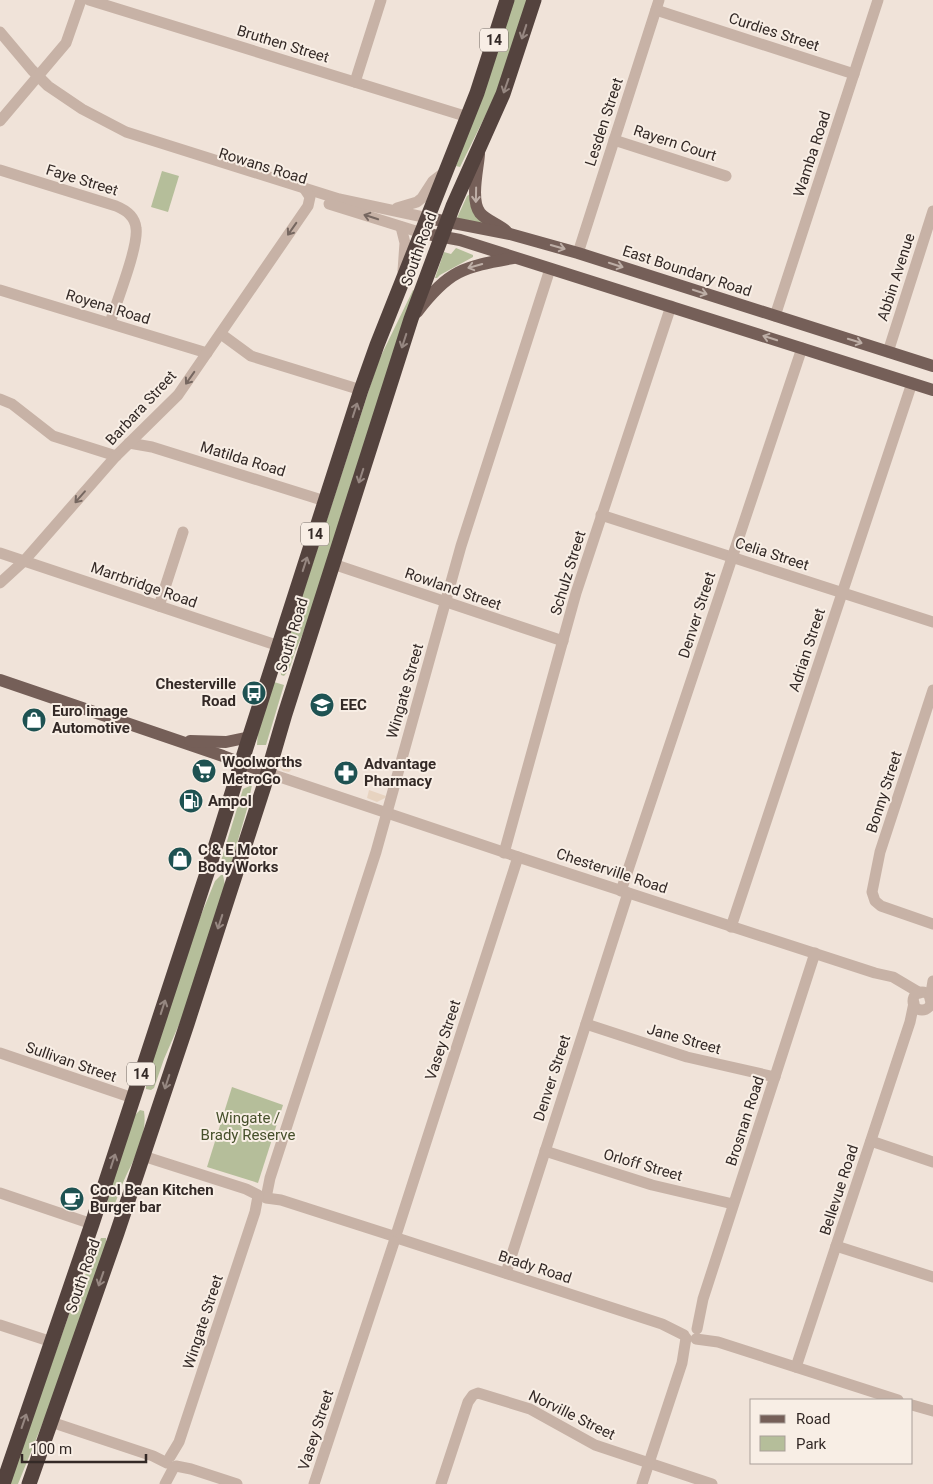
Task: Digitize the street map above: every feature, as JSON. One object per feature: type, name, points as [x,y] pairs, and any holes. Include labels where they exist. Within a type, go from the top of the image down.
[{"type":"highway","name":"South Road","points":[[3,1484],[92,1224],[209,867],[361,390],[468,117],[507,0]]},
{"type":"highway","name":"South Road","points":[[29,1484],[143,1156],[268,773],[411,319],[448,221],[503,94],[534,0]]},
{"type":"highway","points":[[269,677],[295,685]]},
{"type":"highway","points":[[209,867],[235,875]]},
{"type":"highway","points":[[133,1098],[159,1107]]},
{"type":"highway","points":[[92,1224],[117,1233]]},
{"type":"main road","points":[[480,146],[475,193],[477,207],[485,217],[510,234]]},
{"type":"main road","name":"East Boundary Road","points":[[428,218],[510,234],[578,253],[933,366]]},
{"type":"main road","name":"Rowans Road","points":[[422,233],[443,237]]},
{"type":"main road","points":[[443,237],[671,306],[933,390]]},
{"type":"main road","points":[[411,319],[432,292],[447,278],[477,265],[516,258]]},
{"type":"main road","points":[[740,328],[748,307]]},
{"type":"main road","name":"Chesterville Road","points":[[0,680],[178,740],[268,773]]},
{"type":"main road","points":[[178,740],[226,742],[250,737]]},
{"type":"street","points":[[0,121],[68,39],[81,0]]},
{"type":"street","name":"Bruthen Street","points":[[89,0],[468,117]]},
{"type":"street","points":[[355,82],[381,0]]},
{"type":"street","name":"Wamba Road","points":[[775,316],[878,0]]},
{"type":"street","name":"Curdies Street","points":[[658,5],[854,74]]},
{"type":"street","name":"Lesden Street","points":[[578,253],[658,5]]},
{"type":"street","name":"Rowans Road","points":[[0,32],[38,76],[53,90],[82,109],[133,135],[422,233]]},
{"type":"street","name":"Rayern Court","points":[[614,140],[726,176]]},
{"type":"street","name":"Faye Street","points":[[0,170],[116,206],[126,211],[133,219],[136,228],[134,245],[110,323]]},
{"type":"street","points":[[392,209],[417,202],[422,198],[433,181],[447,170]]},
{"type":"street","name":"Rowans Road","points":[[307,193],[392,209],[428,218]]},
{"type":"street","name":"Barbara Street","points":[[0,583],[24,561],[116,456],[178,396],[304,212],[307,193]]},
{"type":"street","name":"Abbin Avenue","points":[[888,352],[932,218]]},
{"type":"street","points":[[401,227],[405,243],[402,283]]},
{"type":"street","name":"Wingate Street","points":[[165,1483],[255,1212],[270,1178],[373,862],[465,531],[550,269]]},
{"type":"street","name":"Royena Road","points":[[0,290],[208,353]]},
{"type":"street","name":"Schulz Street","points":[[504,853],[576,593],[671,306]]},
{"type":"street","points":[[221,334],[251,356],[361,390]]},
{"type":"street","name":"Denver Street","points":[[506,1273],[732,557],[802,348]]},
{"type":"street","name":"Adrian Street","points":[[731,927],[912,383]]},
{"type":"street","points":[[0,399],[12,404],[53,436],[116,456]]},
{"type":"street","points":[[151,421],[145,441],[152,447]]},
{"type":"street","name":"Matilda Road","points":[[129,443],[152,447],[325,501]]},
{"type":"street","name":"Celia Street","points":[[602,515],[933,622]]},
{"type":"street","points":[[159,606],[183,532]]},
{"type":"street","name":"Marrbridge Road","points":[[0,553],[279,646]]},
{"type":"street","name":"Rowland Street","points":[[333,564],[563,642]]},
{"type":"street","name":"Bonny Street","points":[[933,690],[881,846],[872,892],[877,904],[884,908],[933,924]]},
{"type":"street","name":"Chesterville Road","points":[[268,773],[504,853],[875,973],[924,1003]]},
{"type":"street","name":"Vasey Street","points":[[314,1484],[518,857]]},
{"type":"street","name":"Brosnan Road","points":[[642,1484],[815,953]]},
{"type":"street","name":"Bellevue Road","points":[[796,1368],[910,1022],[924,1003],[933,981]]},
{"type":"street","name":"Jane Street","points":[[586,1024],[686,1057],[775,1078]]},
{"type":"street","name":"Sullivan Street","points":[[0,1053],[133,1098]]},
{"type":"street","points":[[871,1142],[933,1162]]},
{"type":"street","name":"Orloff Street","points":[[545,1150],[652,1185],[733,1204]]},
{"type":"street","name":"Brady Road","points":[[143,1156],[895,1399]]},
{"type":"street","points":[[0,1193],[92,1224]]},
{"type":"street","points":[[836,1246],[933,1277]]},
{"type":"street","points":[[0,1325],[52,1342]]},
{"type":"street","name":"Norville Street","points":[[441,1484],[468,1402],[475,1393],[486,1394],[525,1407],[595,1446],[712,1484]]},
{"type":"street","points":[[913,1405],[933,1412]]},
{"type":"street","points":[[51,1422],[237,1484]]},
{"type":"green space","points":[[513,0],[528,0],[499,88],[460,167],[456,166],[484,89]]},
{"type":"green space","points":[[162,171],[179,176],[168,212],[151,207]]},
{"type":"green space","points":[[470,194],[486,225],[457,218],[467,196]]},
{"type":"green space","points":[[456,248],[473,255],[473,257],[435,278],[444,252],[451,254]]},
{"type":"green space","points":[[413,290],[416,292],[310,617],[289,670],[284,676],[281,675],[280,664],[378,362]]},
{"type":"green space","points":[[274,682],[284,685],[266,745],[257,745],[258,730]]},
{"type":"green space","points":[[252,785],[230,868],[222,866],[220,864],[243,789]]},
{"type":"green space","points":[[223,875],[225,885],[184,1013],[154,1088],[151,1090],[146,1089],[146,1079],[194,932],[215,881]]},
{"type":"green space","name":"Wingate / Brady Reserve","points":[[232,1087],[283,1105],[258,1183],[207,1167]]},
{"type":"green space","points":[[140,1110],[144,1111],[144,1130],[110,1214],[107,1211],[108,1196],[134,1116]]},
{"type":"green space","points":[[101,1238],[106,1238],[106,1245],[58,1385],[18,1484],[9,1484],[73,1303]]},
{"type":"shaded area","points":[[281,757],[296,762],[289,772],[283,771],[279,766]]},
{"type":"shaded area","points":[[369,790],[386,796],[377,802],[367,798]]},
{"type":"place","name":"Chesterville Road","points":[[254,693]]},
{"type":"place","name":"EEC","points":[[322,705]]},
{"type":"place","name":"Euro image Automotive","points":[[34,720]]},
{"type":"place","name":"Woolworths MetroGo","points":[[204,771]]},
{"type":"place","name":"Advantage Pharmacy","points":[[346,773]]},
{"type":"place","name":"Ampol","points":[[191,801]]},
{"type":"place","name":"C & E Motor Body Works","points":[[180,859]]},
{"type":"place","name":"Cool Bean Kitchen Burger bar","points":[[72,1199]]}]
